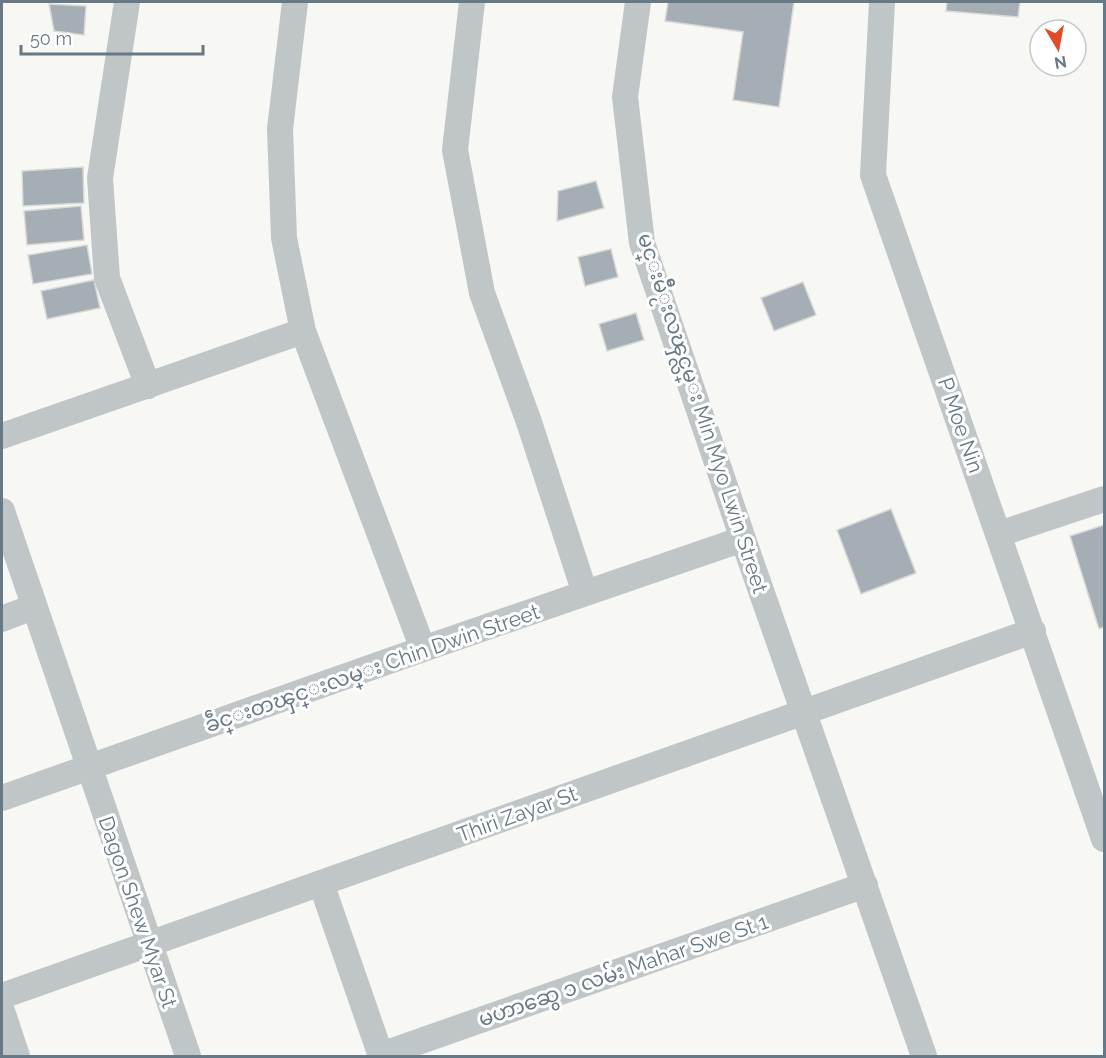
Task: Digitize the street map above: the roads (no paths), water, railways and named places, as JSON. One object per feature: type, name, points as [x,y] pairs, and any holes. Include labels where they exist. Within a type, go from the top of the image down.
[{"type":"street","points":[[127,2],[100,178],[107,278],[148,386]]},
{"type":"street","points":[[295,2],[280,129],[284,238],[303,331],[423,649]]},
{"type":"street","points":[[472,2],[454,150],[482,293],[529,422],[585,593]]},
{"type":"street","name":"မင္းမဵိႂးလၾင္လမ္း Min Myo Lwin Street","points":[[638,2],[625,98],[642,243],[865,885],[915,1054]]},
{"type":"street","name":"P Moe Nin","points":[[882,2],[873,175],[1104,839]]},
{"type":"street","points":[[2,436],[303,331]]},
{"type":"street","points":[[999,534],[1104,499]]},
{"type":"street","name":"Dagon Shew Myar St","points":[[2,511],[148,945],[188,1056]]},
{"type":"street","name":"ခဵင္းတၾင္းလမ္း Chin Dwin Street","points":[[2,798],[743,539]]},
{"type":"street","points":[[2,619],[33,607]]},
{"type":"street","name":"Thiri Zayar St","points":[[2,996],[1033,631]]},
{"type":"street","points":[[321,883],[381,1056]]},
{"type":"street","name":"မဟာဆွေ ၁ လမ်း Mahar Swe St 1","points":[[381,1056],[865,885]]},
{"type":"street","points":[[2,1011],[17,1056]]}]
